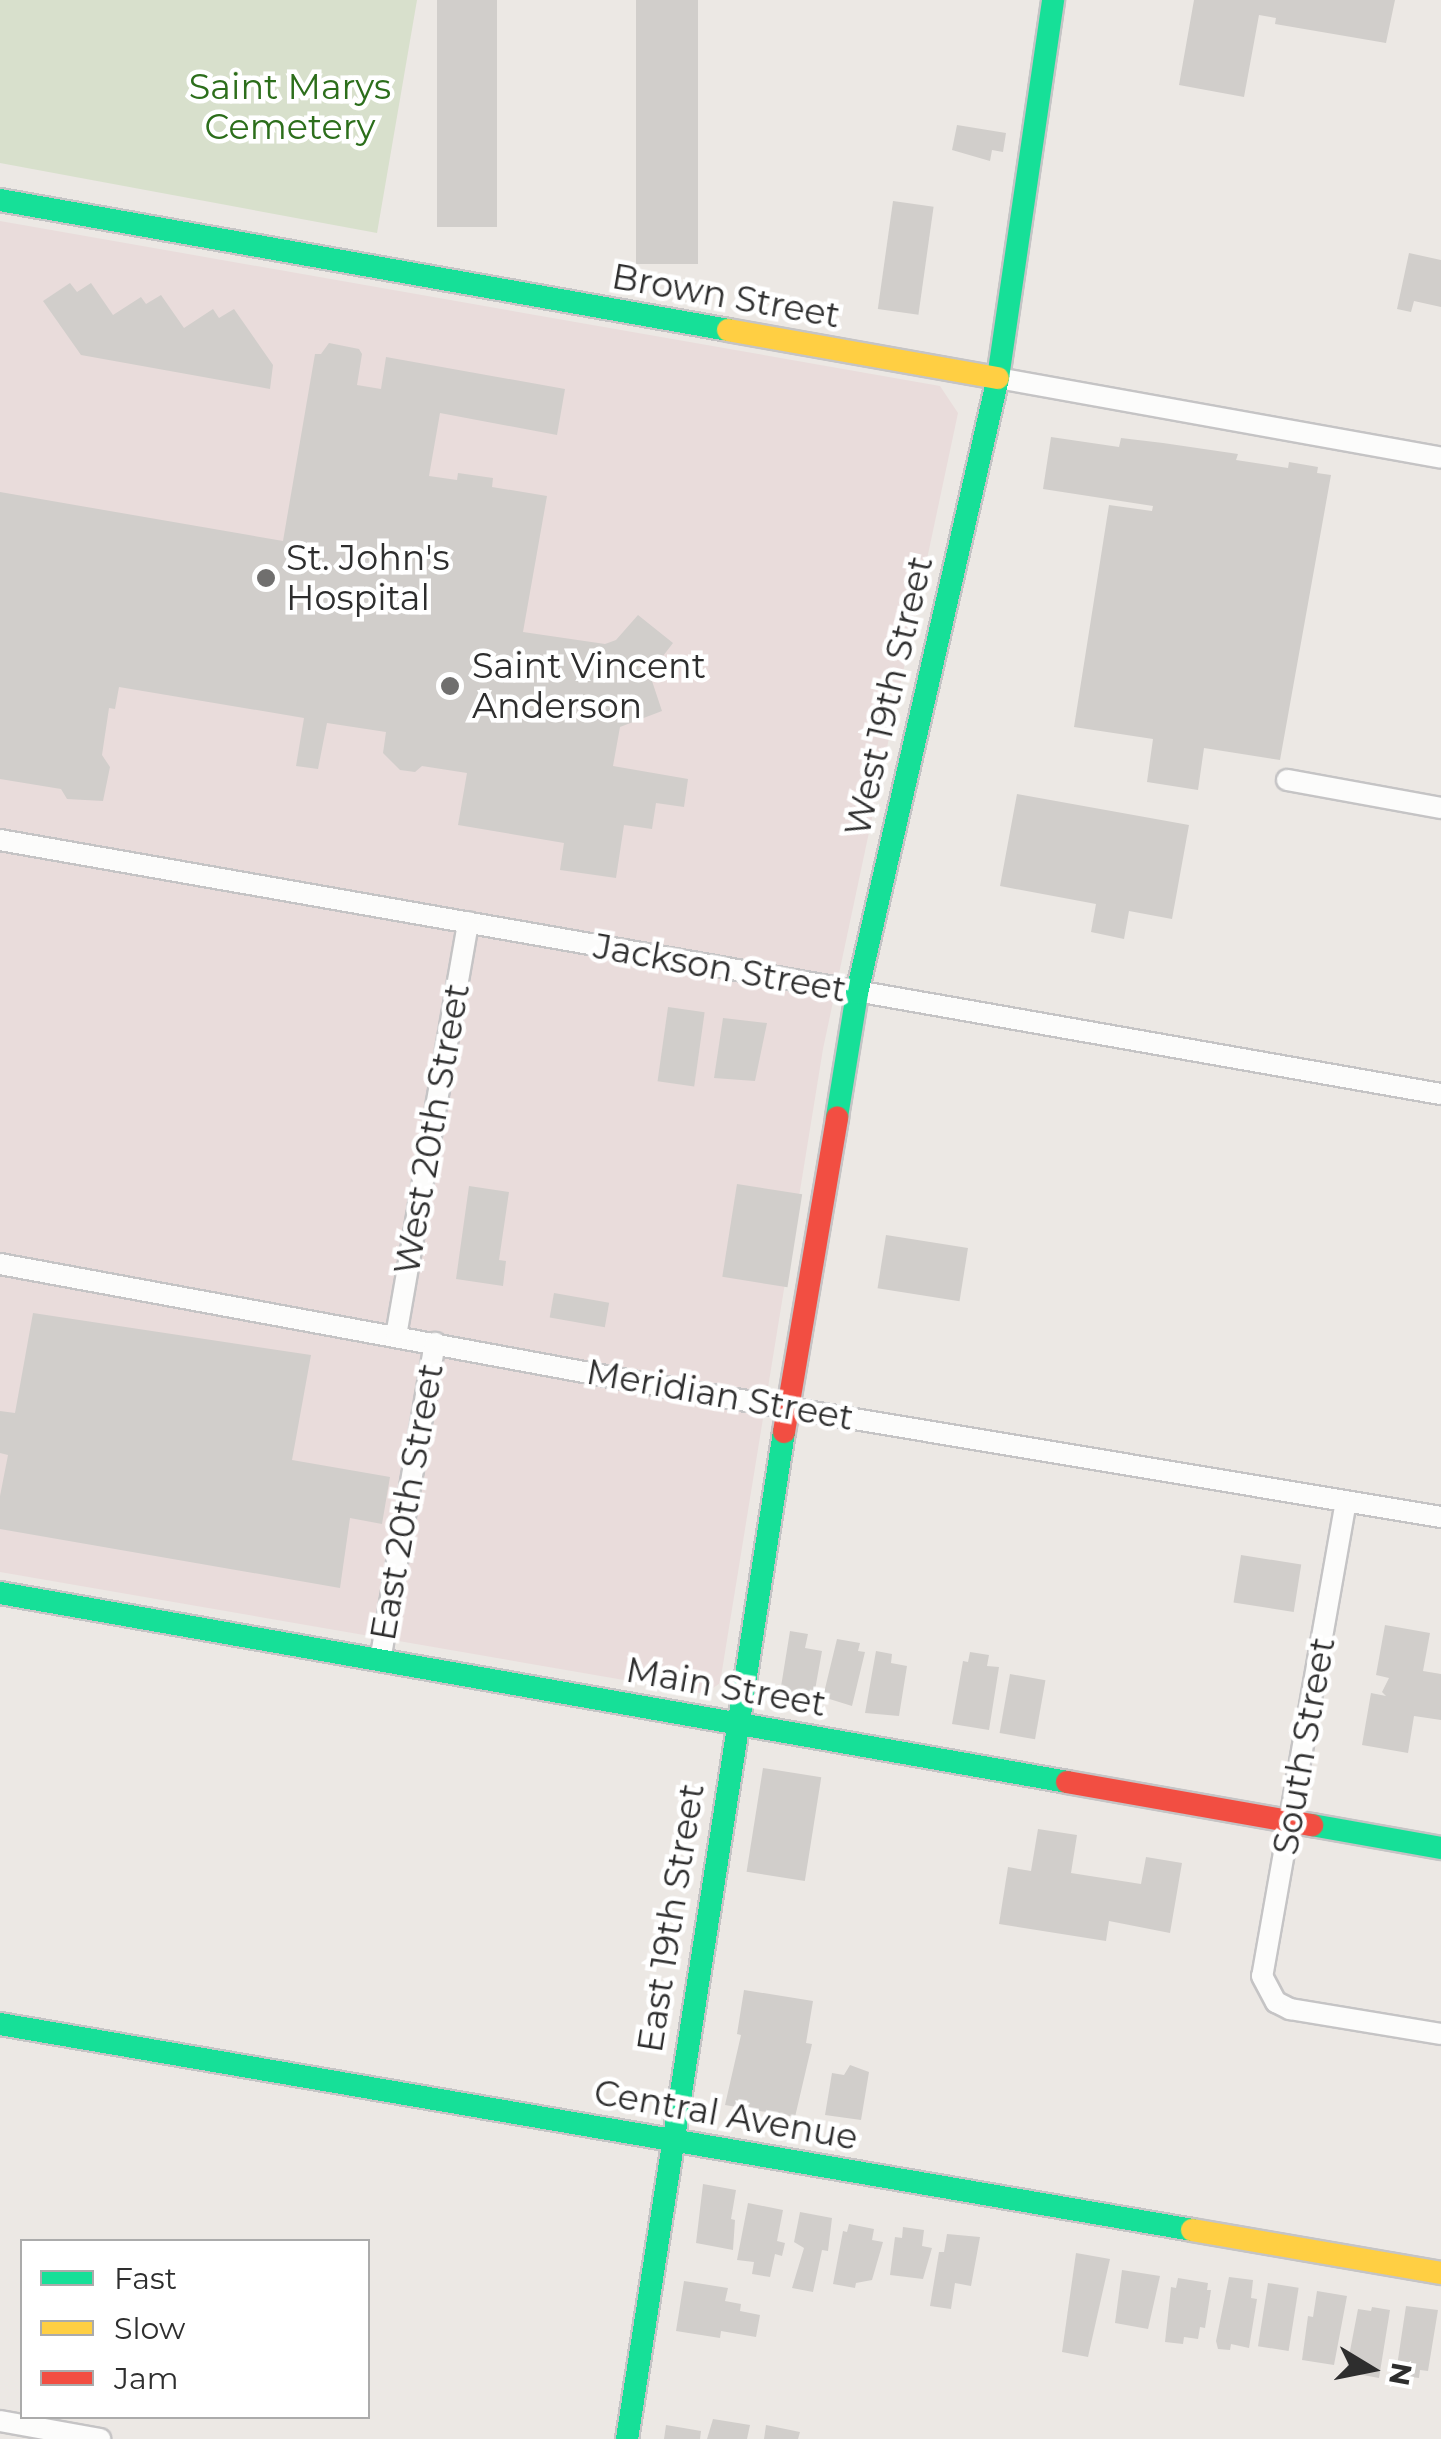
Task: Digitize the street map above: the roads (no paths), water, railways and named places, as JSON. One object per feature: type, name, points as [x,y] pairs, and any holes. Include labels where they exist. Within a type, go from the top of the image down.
[{"type":"street","name":"West 19th Street","points":[[787,1407],[857,993],[998,378],[1052,0]]},
{"type":"street","name":"Brown Street","points":[[0,200],[1441,458]]},
{"type":"street","points":[[1287,780],[1441,808]]},
{"type":"street","name":"Jackson Street","points":[[0,840],[1441,1094]]},
{"type":"street","name":"West 20th Street","points":[[396,1336],[468,922]]},
{"type":"street","name":"Meridian Street","points":[[0,1264],[787,1407],[1441,1517]]},
{"type":"street","name":"East 20th Street","points":[[380,1660],[435,1343]]},
{"type":"street","name":"East 19th Street","points":[[628,2439],[787,1407]]},
{"type":"street","name":"South Street","points":[[1346,1500],[1262,1976],[1268,1991],[1290,2008],[1441,2034]]},
{"type":"street","name":"Main Street","points":[[0,1593],[1441,1848]]},
{"type":"street","name":"Central Avenue","points":[[0,2024],[1441,2273]]},
{"type":"street","points":[[0,2421],[100,2439]]},
{"type":"place","name":"St. John's Hospital","points":[[266,578]]},
{"type":"place","name":"Saint Vincent Anderson","points":[[450,686]]},
{"type":"park label","name":"Saint Marys Cemetery","points":[[290,107]]}]
